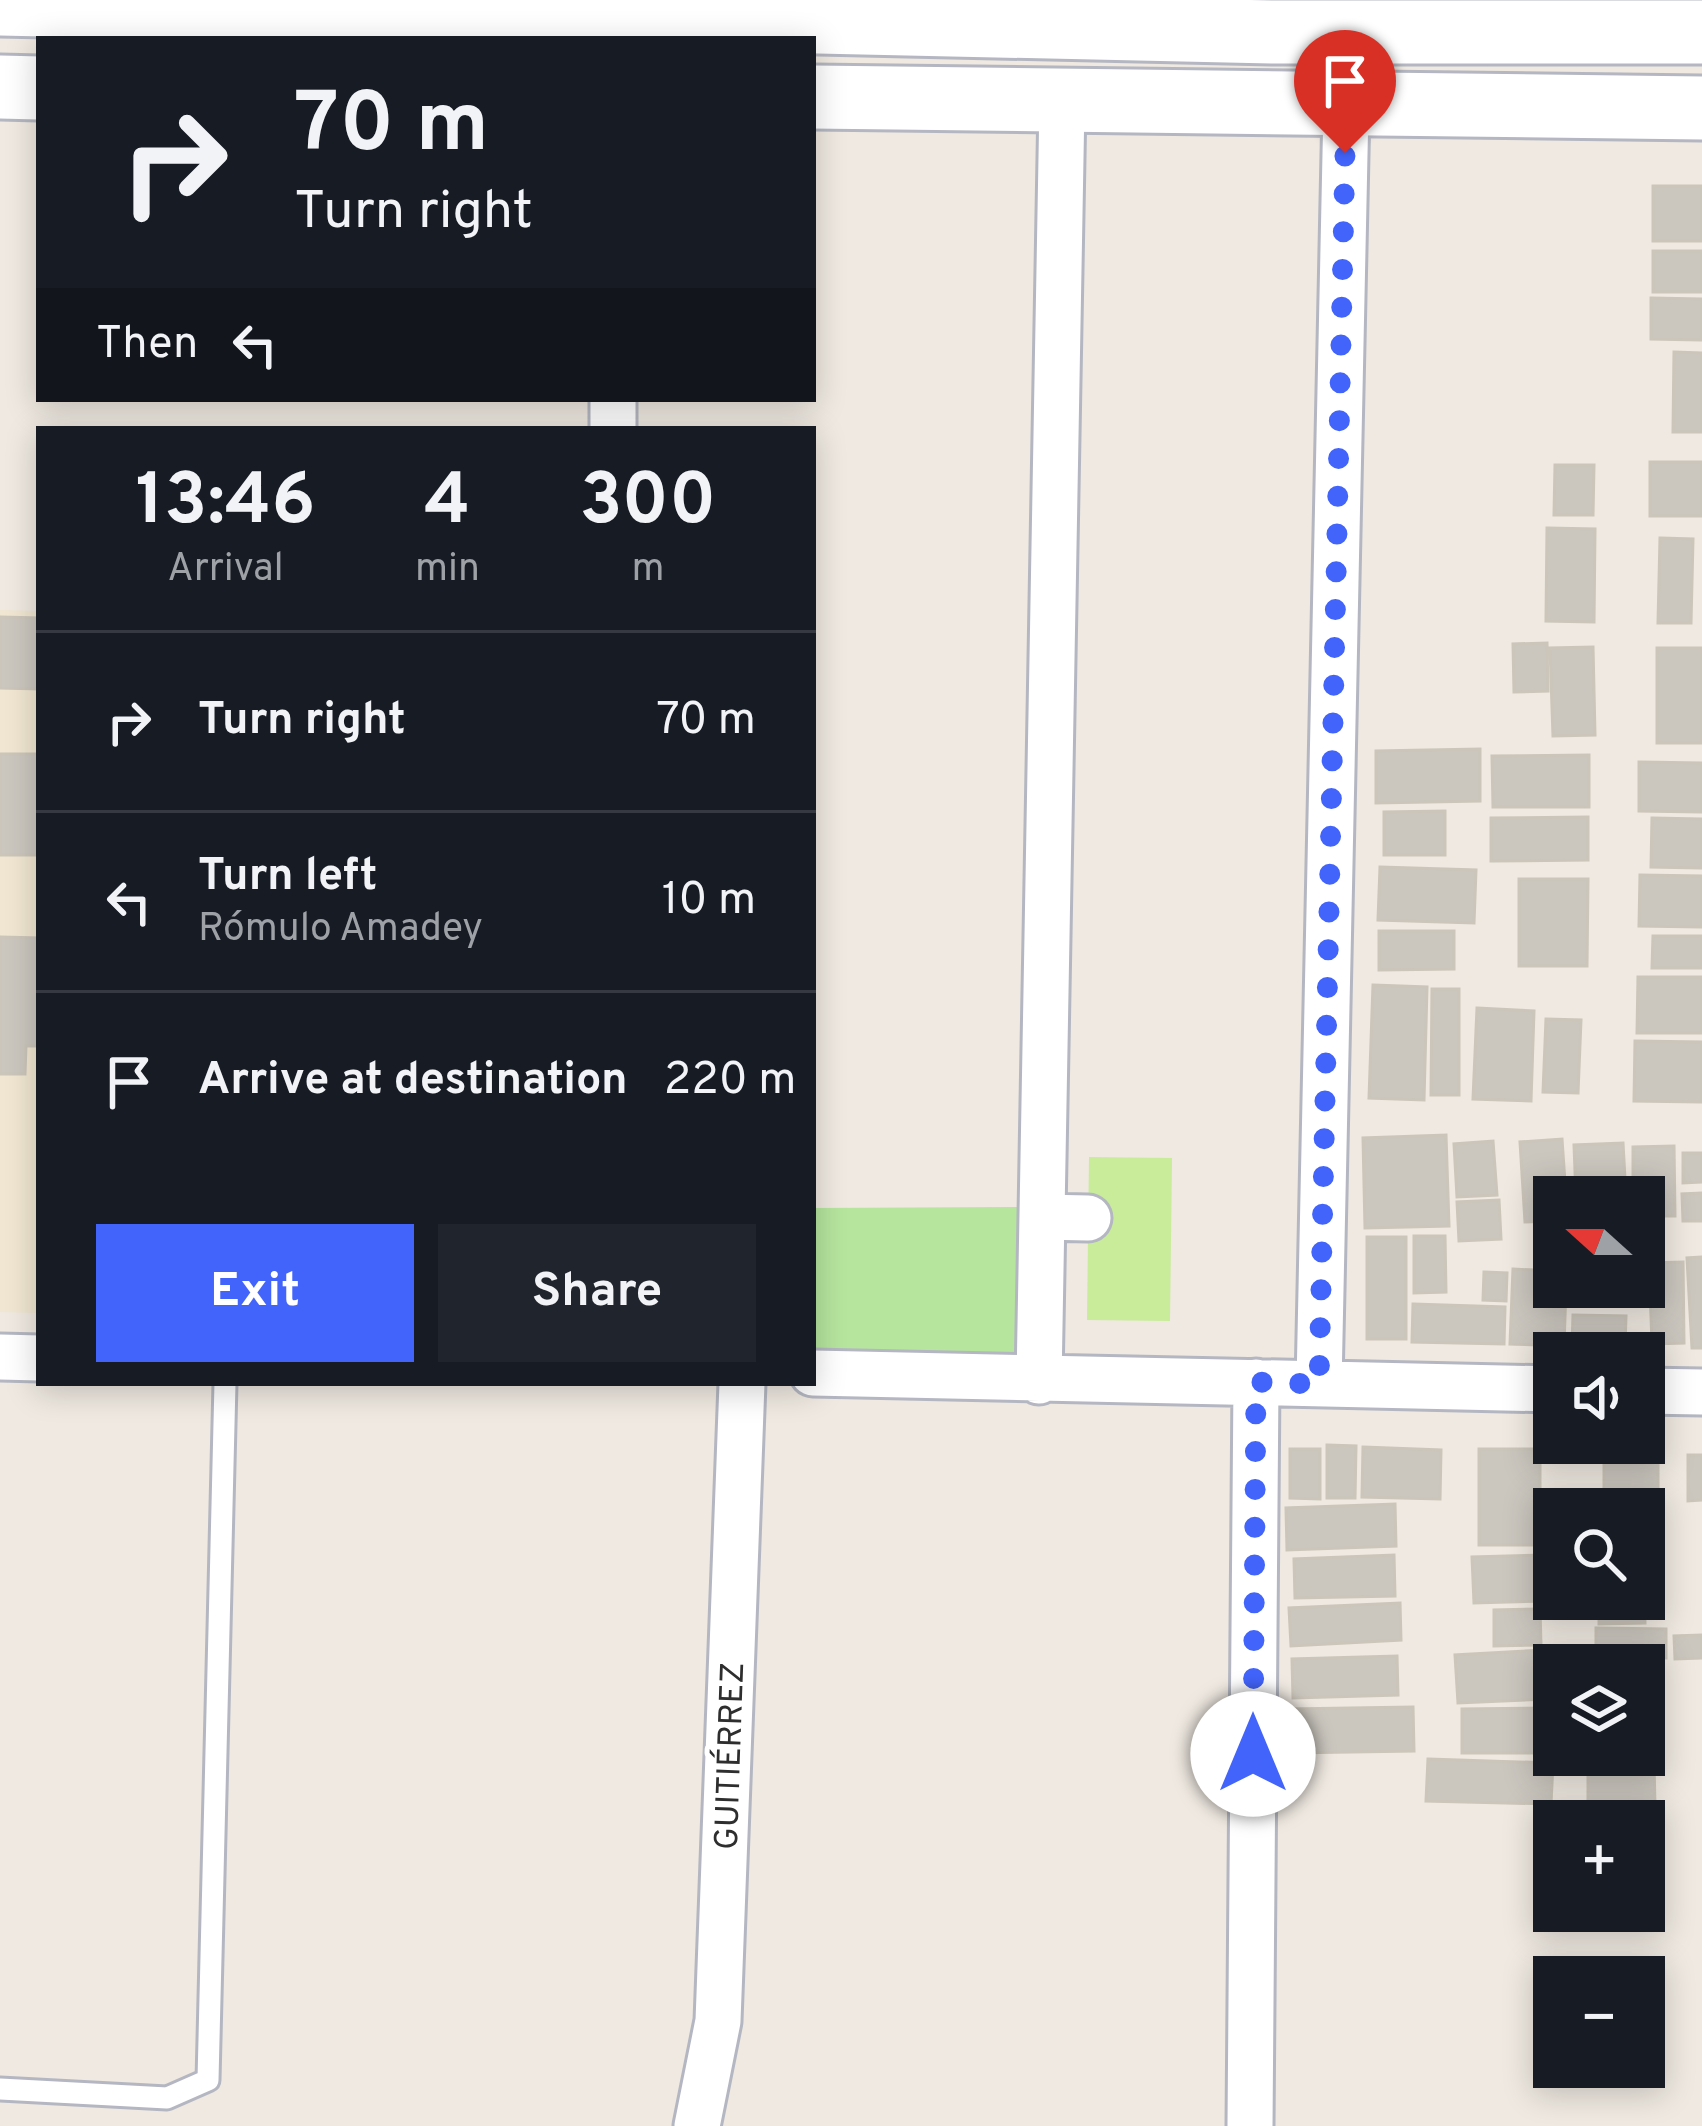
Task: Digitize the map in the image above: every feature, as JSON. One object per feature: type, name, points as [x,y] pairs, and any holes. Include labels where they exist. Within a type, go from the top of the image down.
[{"type":"main road","points":[[0,4],[617,18],[937,10],[1273,16],[1702,32]]},
{"type":"main road","points":[[0,87],[36,88]]},
{"type":"main road","points":[[816,97],[1702,108]]},
{"type":"street","points":[[1271,106],[1273,16]]},
{"type":"street","points":[[1040,1381],[1062,102]]},
{"type":"street","points":[[1319,1384],[1346,107]]},
{"type":"street","points":[[1042,1217],[1088,1218]]},
{"type":"street","points":[[0,1357],[36,1358]]},
{"type":"street","points":[[816,1373],[1533,1389]]},
{"type":"street","points":[[1250,2126],[1256,1382]]},
{"type":"street","name":"GUITIÉRREZ","points":[[697,2126],[718,2021],[742,1386]]},
{"type":"street","points":[[1665,1391],[1702,1392]]},
{"type":"lane","points":[[0,2089],[167,2098],[208,2080],[225,1386]]},
{"type":"shaded area","points":[[0,610],[36,611],[36,1313],[0,1312]]},
{"type":"green space","points":[[1089,1157],[1172,1158],[1170,1321],[1087,1320]]},
{"type":"green space","points":[[1021,1207],[1018,1355],[816,1352],[816,1208]]},
{"type":"building","points":[[1653,186],[1702,186],[1702,241],[1653,241]]},
{"type":"building","points":[[1653,251],[1702,251],[1702,292],[1653,292]]},
{"type":"building","points":[[1651,298],[1702,299],[1702,340],[1651,339]]},
{"type":"building","points":[[1674,352],[1702,353],[1702,432],[1673,432]]},
{"type":"building","points":[[1650,462],[1702,462],[1702,516],[1650,516]]},
{"type":"building","points":[[1555,465],[1594,465],[1593,515],[1554,515]]},
{"type":"building","points":[[1547,528],[1595,529],[1594,622],[1546,621]]},
{"type":"building","points":[[1660,538],[1693,539],[1691,623],[1658,623]]},
{"type":"building","points":[[0,617],[36,618],[36,689],[0,688]]},
{"type":"building","points":[[1547,643],[1548,691],[1514,692],[1513,644]]},
{"type":"building","points":[[1593,647],[1595,735],[1553,736],[1550,648]]},
{"type":"building","points":[[1657,648],[1702,648],[1702,743],[1657,743]]},
{"type":"building","points":[[1480,749],[1480,801],[1376,803],[1376,751]]},
{"type":"building","points":[[0,754],[36,754],[36,855],[0,855]]},
{"type":"building","points":[[1589,755],[1589,807],[1493,807],[1492,756]]},
{"type":"building","points":[[1639,762],[1702,763],[1702,812],[1639,811]]},
{"type":"building","points":[[1445,811],[1445,855],[1384,855],[1384,812]]},
{"type":"building","points":[[1588,817],[1588,860],[1491,861],[1491,818]]},
{"type":"building","points":[[1652,818],[1702,819],[1702,868],[1651,867]]},
{"type":"building","points":[[1380,867],[1476,870],[1474,923],[1378,920]]},
{"type":"building","points":[[1640,875],[1702,876],[1702,927],[1639,926]]},
{"type":"building","points":[[1519,879],[1588,879],[1587,966],[1519,966]]},
{"type":"building","points":[[1379,931],[1454,931],[1454,969],[1379,970]]},
{"type":"building","points":[[1653,936],[1702,936],[1702,968],[1652,968]]},
{"type":"building","points":[[0,937],[36,938],[36,1046],[26,1046],[25,1074],[0,1074]]},
{"type":"building","points":[[1638,977],[1702,977],[1702,1033],[1637,1033]]},
{"type":"building","points":[[1373,985],[1427,987],[1424,1100],[1369,1098]]},
{"type":"building","points":[[1432,989],[1459,989],[1459,1095],[1431,1095]]},
{"type":"building","points":[[1477,1008],[1534,1011],[1531,1101],[1473,1099]]},
{"type":"building","points":[[1546,1019],[1581,1020],[1578,1093],[1543,1092]]},
{"type":"building","points":[[1635,1041],[1702,1042],[1702,1102],[1634,1101]]},
{"type":"building","points":[[1446,1135],[1449,1226],[1365,1228],[1363,1138]]},
{"type":"building","points":[[1562,1139],[1565,1176],[1533,1176],[1533,1222],[1525,1222],[1520,1142]]},
{"type":"building","points":[[1493,1141],[1497,1195],[1457,1197],[1454,1144]]},
{"type":"building","points":[[1623,1143],[1625,1176],[1575,1176],[1574,1145]]},
{"type":"building","points":[[1674,1146],[1675,1216],[1665,1216],[1665,1176],[1633,1176],[1633,1147]]},
{"type":"building","points":[[1683,1153],[1702,1153],[1702,1182],[1683,1183]]},
{"type":"building","points":[[1702,1193],[1702,1221],[1683,1221],[1682,1194]]},
{"type":"building","points":[[1499,1200],[1501,1239],[1459,1241],[1457,1202]]},
{"type":"building","points":[[1414,1236],[1445,1236],[1446,1292],[1414,1293]]},
{"type":"building","points":[[1367,1237],[1406,1237],[1406,1339],[1367,1339]]},
{"type":"building","points":[[1702,1257],[1702,1348],[1692,1348],[1687,1258]]},
{"type":"building","points":[[1683,1262],[1684,1343],[1665,1344],[1665,1332],[1652,1332],[1651,1308],[1665,1308],[1665,1263]]},
{"type":"building","points":[[1513,1269],[1533,1270],[1533,1308],[1565,1308],[1564,1332],[1533,1332],[1533,1345],[1510,1344]]},
{"type":"building","points":[[1484,1272],[1507,1273],[1506,1301],[1483,1300]]},
{"type":"building","points":[[1413,1304],[1505,1307],[1504,1344],[1412,1342]]},
{"type":"building","points":[[1573,1315],[1626,1316],[1625,1332],[1572,1332]]},
{"type":"building","points":[[1327,1445],[1356,1446],[1355,1498],[1327,1498]]},
{"type":"building","points":[[1363,1447],[1441,1450],[1440,1499],[1362,1497]]},
{"type":"building","points":[[1290,1449],[1320,1449],[1320,1499],[1290,1498]]},
{"type":"building","points":[[1479,1449],[1533,1449],[1533,1464],[1540,1464],[1540,1488],[1533,1488],[1533,1545],[1479,1545]]},
{"type":"building","points":[[1688,1455],[1702,1455],[1702,1500],[1688,1501]]},
{"type":"building","points":[[1604,1464],[1658,1464],[1658,1488],[1604,1488]]},
{"type":"building","points":[[1395,1504],[1396,1546],[1287,1550],[1286,1508]]},
{"type":"building","points":[[1394,1555],[1395,1596],[1295,1598],[1294,1559]]},
{"type":"building","points":[[1533,1555],[1533,1601],[1474,1603],[1472,1557]]},
{"type":"building","points":[[1400,1603],[1401,1640],[1291,1646],[1289,1608]]},
{"type":"building","points":[[1533,1609],[1533,1620],[1540,1620],[1541,1644],[1494,1646],[1494,1610]]},
{"type":"building","points":[[1599,1620],[1645,1620],[1645,1623],[1599,1624]]},
{"type":"building","points":[[1596,1628],[1666,1629],[1666,1658],[1665,1644],[1596,1644]]},
{"type":"building","points":[[1702,1635],[1702,1658],[1675,1659],[1674,1636]]},
{"type":"building","points":[[1533,1651],[1533,1700],[1458,1703],[1455,1655]]},
{"type":"building","points":[[1397,1656],[1398,1695],[1293,1698],[1292,1659]]},
{"type":"building","points":[[1413,1707],[1414,1751],[1289,1753],[1289,1709]]},
{"type":"building","points":[[1533,1708],[1533,1753],[1462,1753],[1462,1709]]},
{"type":"building","points":[[1428,1759],[1533,1762],[1533,1776],[1552,1776],[1551,1800],[1426,1801]]},
{"type":"building","points":[[1588,1776],[1654,1776],[1655,1800],[1588,1800]]},
{"type":"route","points":[[1253,1754],[1256,1382],[1319,1384],[1345,153]]}]
